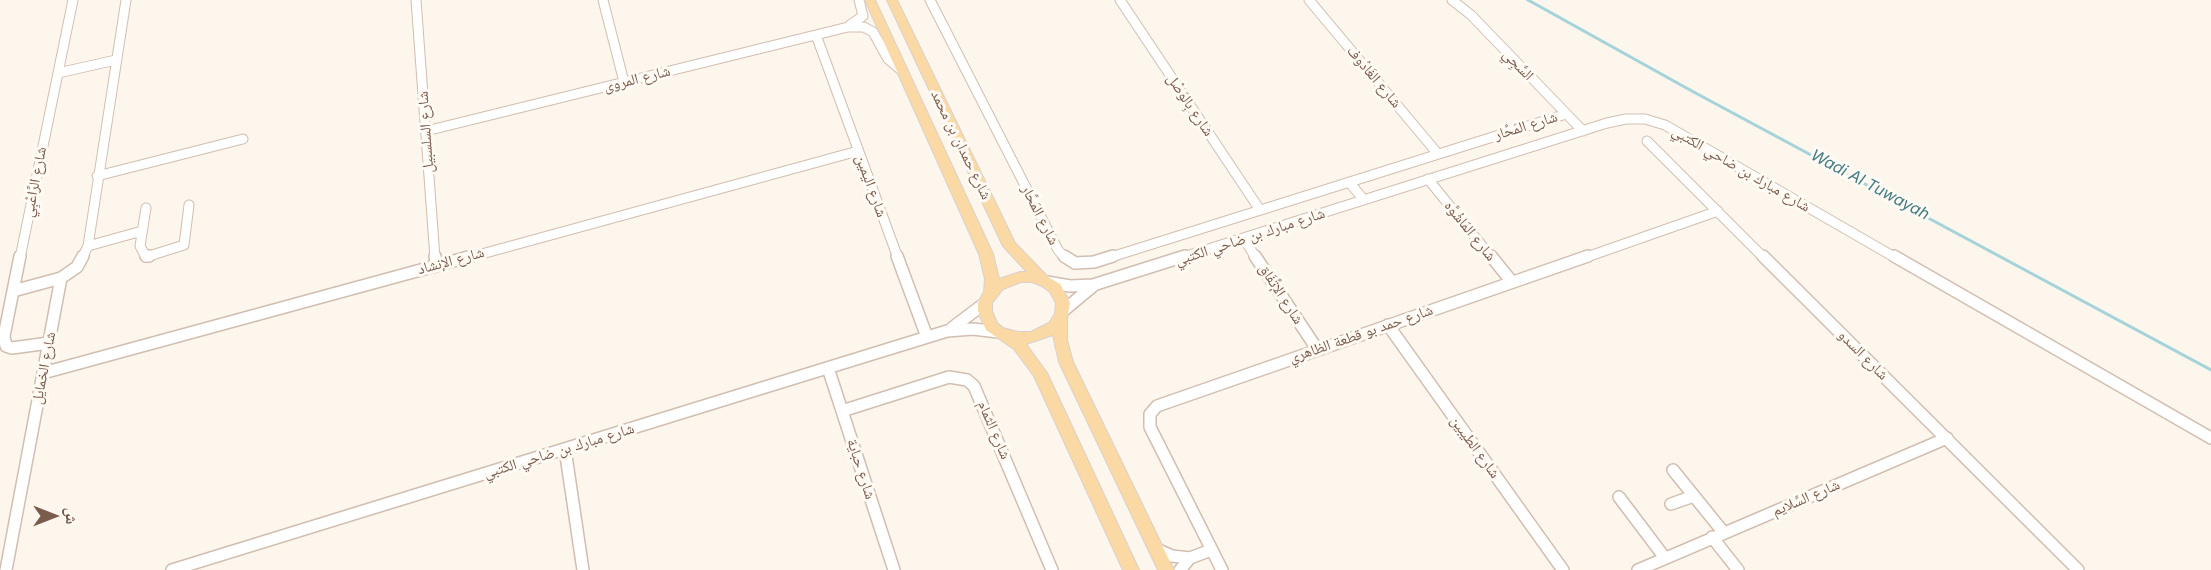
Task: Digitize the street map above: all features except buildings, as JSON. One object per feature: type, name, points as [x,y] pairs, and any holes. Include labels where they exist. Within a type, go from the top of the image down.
[{"type":"main road","name":"شارع حمدان بن محمد","points":[[870,0],[986,254],[992,279],[988,298]]},
{"type":"main road","name":"شارع حمدان بن محمد","points":[[893,1],[1010,246],[1030,269],[1045,281]]},
{"type":"main road","points":[[1131,570],[1040,373],[1019,345],[1002,334],[987,319],[988,298],[1009,280],[1020,277],[1045,281],[1060,295],[1060,340],[1066,362],[1166,570]]},
{"type":"main road","points":[[1002,334],[1018,338],[1043,334],[1054,327],[1061,314]]},
{"type":"street","name":"شارع الرَّاعْبِي","points":[[49,343],[20,349],[6,346],[4,336],[74,0]]},
{"type":"street","points":[[13,291],[61,278],[76,267],[88,246],[126,0]]},
{"type":"street","name":"شارع السلسبيل","points":[[416,0],[436,265]]},
{"type":"street","points":[[603,0],[624,82]]},
{"type":"street","points":[[848,27],[863,15],[859,0]]},
{"type":"street","name":"شارع المَحَّار","points":[[930,0],[1058,250],[1067,260],[1075,263],[1094,262],[1566,114]]},
{"type":"street","name":"شارع بِالوَصْل","points":[[1120,0],[1260,210]]},
{"type":"street","name":"شارع الغَادُوف","points":[[1309,0],[1438,154]]},
{"type":"street","name":"السَّجِي","points":[[1452,0],[1471,15],[1583,131]]},
{"type":"street","points":[[848,27],[870,29],[888,59],[901,70]]},
{"type":"street","name":"شارع المروى","points":[[426,131],[848,27]]},
{"type":"street","name":"شارع اليمين","points":[[816,35],[927,337]]},
{"type":"street","points":[[58,73],[116,60]]},
{"type":"street","name":"شارع مبارك بن ضاحي الكتبي","points":[[1045,281],[1070,286],[1093,285],[1583,131],[1626,119],[1645,120],[1665,125],[2211,438]]},
{"type":"street","points":[[97,176],[243,140]]},
{"type":"street","name":"شارع السدو","points":[[1647,141],[2078,570]]},
{"type":"street","name":"شارع الإنشاد","points":[[44,373],[858,151]]},
{"type":"street","name":"شارع المَاشُوَّه","points":[[1428,179],[1512,282]]},
{"type":"street","points":[[1349,182],[1364,200]]},
{"type":"street","points":[[147,208],[140,246],[146,258],[181,247],[185,243],[189,205]]},
{"type":"street","name":"شارع حمد بو قطعة الظاهري","points":[[1222,570],[1152,432],[1149,423],[1150,414],[1162,403],[1718,211]]},
{"type":"street","points":[[88,246],[142,231]]},
{"type":"street","name":"شارع الإتِّفَاق","points":[[1244,239],[1317,349]]},
{"type":"street","name":"شارع الخمايل","points":[[6,570],[61,278]]},
{"type":"street","name":"شارع مبارك بن ضاحي الكتبي","points":[[1061,314],[1093,285]]},
{"type":"street","name":"شارع مبارك بن ضاحي الكتبي","points":[[947,331],[968,318],[988,298]]},
{"type":"street","name":"شارع الطيبين","points":[[1388,325],[1563,570]]},
{"type":"street","name":"شارع مبارك بن ضاحي الكتبي","points":[[172,570],[947,331],[973,328],[1002,334]]},
{"type":"street","name":"شارع حباية","points":[[828,368],[894,570]]},
{"type":"street","name":"شارع الثمام","points":[[842,411],[949,377],[958,378],[974,386],[1052,570]]},
{"type":"street","name":"شارع السَّلايم","points":[[1638,570],[1947,438]]},
{"type":"street","points":[[565,449],[583,570]]},
{"type":"street","points":[[1673,470],[1694,496],[1738,570]]},
{"type":"street","points":[[1671,504],[1694,496]]},
{"type":"street","points":[[1619,497],[1665,558]]},
{"type":"street","points":[[1156,549],[1172,556],[1190,558],[1211,550]]},
{"type":"street","points":[[1180,570],[1190,558]]},
{"type":"waterway","name":"Wadi Al Tuwayah","points":[[1528,0],[1690,90],[2211,370]]}]
